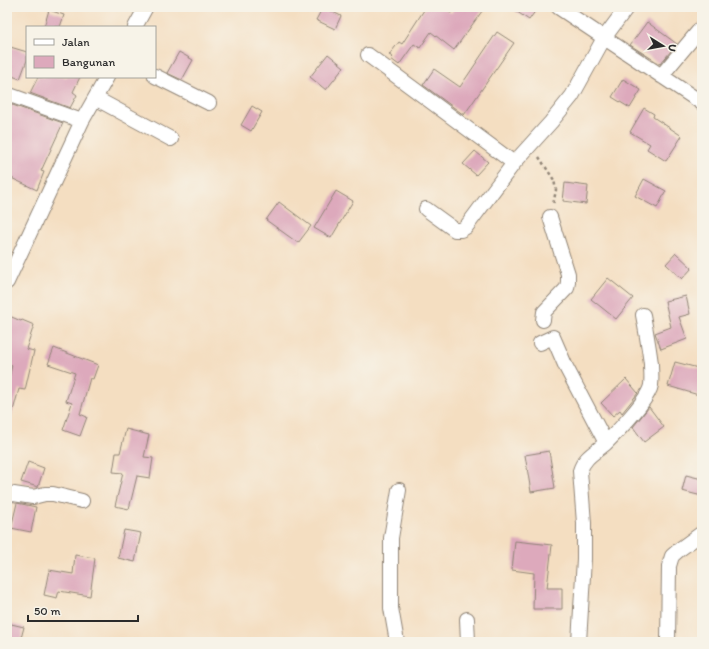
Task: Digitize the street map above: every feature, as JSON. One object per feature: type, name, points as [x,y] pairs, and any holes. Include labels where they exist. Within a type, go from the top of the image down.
[{"type":"street","points":[[136,26],[146,7]]},
{"type":"street","points":[[558,7],[702,103]]},
{"type":"street","points":[[426,209],[455,230],[462,230],[466,227],[514,163],[572,96],[604,38],[627,7]]},
{"type":"street","points":[[661,76],[702,27]]},
{"type":"street","points":[[368,56],[514,163]]},
{"type":"street","points":[[156,76],[209,102]]},
{"type":"street","points":[[7,282],[82,121],[106,78]]},
{"type":"street","points":[[7,94],[82,121]]},
{"type":"street","points":[[95,98],[171,139]]},
{"type":"street","points":[[543,320],[544,312],[567,288],[568,282],[568,274],[550,217]]},
{"type":"street","points":[[579,642],[584,559],[584,523],[580,471],[586,459],[606,443],[645,399],[651,386],[649,347],[643,315]]},
{"type":"street","points":[[540,343],[553,337],[566,367],[606,443]]},
{"type":"street","points":[[396,642],[391,608],[391,538],[399,490]]},
{"type":"street","points":[[7,492],[33,497],[53,494],[82,501]]},
{"type":"street","points":[[668,642],[669,566],[672,556],[702,533]]},
{"type":"street","points":[[467,619],[468,642]]},
{"type":"path","points":[[530,145],[554,180],[556,190],[550,217]]},
{"type":"building","points":[[323,7],[341,16],[335,29],[316,20]]},
{"type":"building","points":[[426,7],[441,7],[451,13],[455,7],[485,7],[454,50],[431,32],[420,48],[414,44],[399,65],[391,59],[393,57],[389,55],[399,42],[402,44]]},
{"type":"building","points":[[510,7],[538,7],[529,20]]},
{"type":"building","points":[[49,10],[64,15],[60,26],[44,26]]},
{"type":"building","points":[[647,22],[677,44],[660,64],[630,45]]},
{"type":"building","points":[[497,32],[514,43],[464,115],[423,85],[434,69],[460,87]]},
{"type":"building","points":[[7,46],[26,52],[26,63],[20,79],[7,74]]},
{"type":"building","points":[[179,52],[193,60],[182,80],[167,73]]},
{"type":"building","points":[[328,54],[344,67],[326,90],[310,77]]},
{"type":"building","points":[[38,78],[80,78],[73,92],[77,95],[70,108],[30,93]]},
{"type":"building","points":[[623,79],[641,90],[630,108],[612,97]]},
{"type":"building","points":[[7,103],[63,123],[41,171],[44,172],[37,190],[7,176]]},
{"type":"building","points":[[252,106],[262,112],[251,131],[241,125]]},
{"type":"building","points":[[644,108],[654,114],[653,117],[682,136],[666,161],[647,149],[650,144],[630,132]]},
{"type":"building","points":[[475,151],[488,162],[476,175],[463,164]]},
{"type":"building","points":[[644,179],[666,191],[657,208],[635,196]]},
{"type":"building","points":[[565,183],[588,186],[586,204],[563,201]]},
{"type":"building","points":[[336,191],[353,201],[331,238],[314,228]]},
{"type":"building","points":[[279,202],[311,226],[298,243],[266,220]]},
{"type":"building","points":[[676,253],[692,268],[682,279],[666,264]]},
{"type":"building","points":[[608,278],[633,298],[616,319],[591,299]]},
{"type":"building","points":[[686,296],[690,314],[679,317],[687,339],[661,349],[655,333],[671,327],[665,301]]},
{"type":"building","points":[[7,315],[34,325],[26,349],[34,351],[25,390],[19,389],[11,418],[7,417],[7,387],[12,365],[7,364]]},
{"type":"building","points":[[54,348],[98,365],[93,379],[90,378],[80,414],[87,417],[80,436],[63,430],[72,403],[66,401],[75,373],[48,364]]},
{"type":"building","points":[[675,362],[702,369],[702,396],[668,386]]},
{"type":"building","points":[[626,379],[638,393],[622,413],[620,410],[613,416],[601,403]]},
{"type":"building","points":[[649,407],[664,427],[644,442],[633,427]]},
{"type":"building","points":[[126,429],[149,435],[144,457],[153,458],[150,478],[137,476],[129,509],[115,506],[123,473],[113,472],[116,453],[120,453]]},
{"type":"building","points":[[549,451],[555,488],[531,492],[525,455]]},
{"type":"building","points":[[28,462],[44,468],[38,487],[21,482]]},
{"type":"building","points":[[686,475],[702,479],[702,496],[682,491]]},
{"type":"building","points":[[17,503],[36,507],[31,532],[11,528]]},
{"type":"building","points":[[124,530],[141,533],[135,562],[118,558]]},
{"type":"building","points":[[515,541],[552,545],[547,588],[562,588],[562,609],[533,609],[534,573],[512,570]]},
{"type":"building","points":[[75,555],[95,558],[90,596],[59,591],[57,598],[44,595],[49,570],[73,574]]},
{"type":"building","points":[[7,623],[24,627],[20,642],[7,642]]}]
